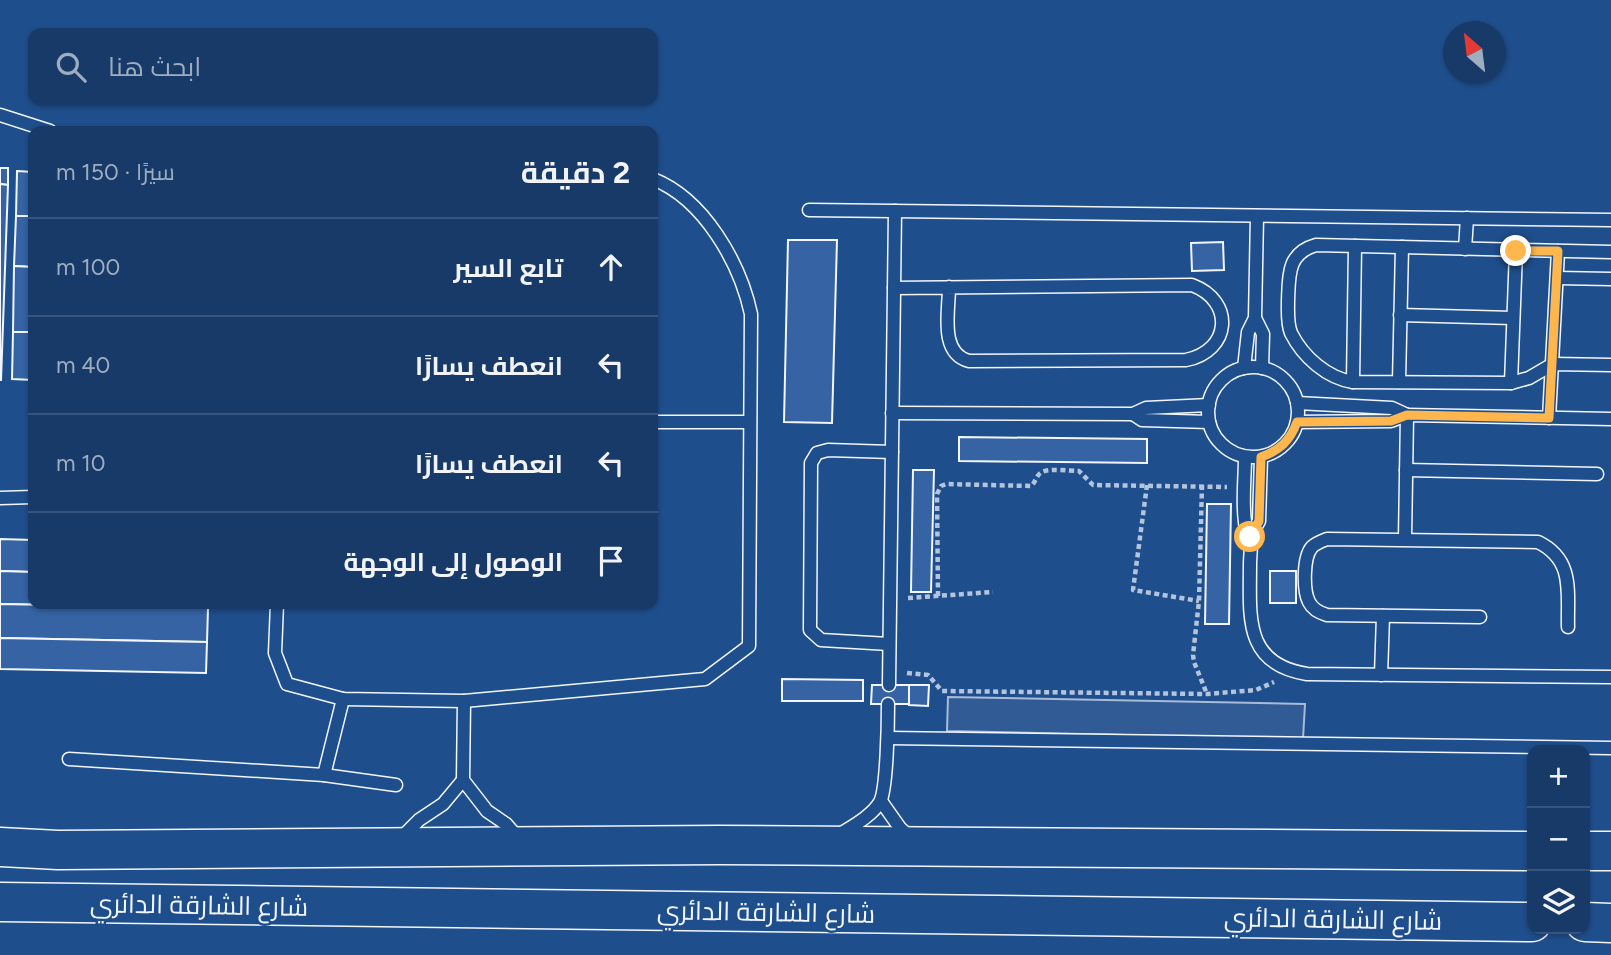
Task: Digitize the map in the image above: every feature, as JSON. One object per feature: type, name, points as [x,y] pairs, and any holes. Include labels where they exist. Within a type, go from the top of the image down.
[{"type":"highway","points":[[0,847],[58,850],[921,846],[1527,851]]},
{"type":"highway","points":[[1590,851],[1611,851]]},
{"type":"highway","name":"شارع الشارقة الدائري","points":[[0,902],[1527,922]]},
{"type":"highway","points":[[1590,922],[1611,923]]},
{"type":"lane","points":[[0,116],[33,126]]},
{"type":"lane","points":[[277,609],[275,653],[287,684],[343,699],[464,701],[705,679],[749,646],[751,314],[740,276],[699,210],[684,196],[658,181]]},
{"type":"lane","points":[[808,210],[1611,220]]},
{"type":"lane","points":[[889,678],[895,211]]},
{"type":"lane","points":[[1244,368],[1248,332],[1255,318],[1257,216]]},
{"type":"lane","points":[[1465,249],[1467,218]]},
{"type":"lane","points":[[1611,252],[1316,245],[1308,247],[1296,256],[1289,269],[1288,308],[1288,321],[1293,336],[1319,368],[1335,378],[1353,382],[1511,383],[1529,378],[1553,364],[1611,365]]},
{"type":"lane","points":[[1353,382],[1355,246]]},
{"type":"lane","points":[[1399,382],[1402,247]]},
{"type":"lane","points":[[1511,383],[1516,251]]},
{"type":"lane","points":[[1549,418],[1558,251]]},
{"type":"lane","points":[[1557,278],[1611,279]]},
{"type":"lane","points":[[894,288],[949,287],[1192,285],[1203,289],[1219,307],[1221,331],[1209,352],[1186,360],[969,361],[957,356],[950,346],[949,287]]},
{"type":"lane","points":[[1401,315],[1513,318]]},
{"type":"lane","points":[[1255,318],[1263,334],[1262,368]]},
{"type":"lane","points":[[1244,368],[1262,368],[1275,372],[1293,391],[1297,403],[1297,422],[1284,445],[1273,453],[1261,457],[1245,457],[1232,453],[1214,434],[1209,422],[1209,405],[1221,381],[1231,373],[1244,368]]},
{"type":"lane","points":[[1297,403],[1392,408],[1407,415]]},
{"type":"lane","points":[[1133,414],[1146,408],[1209,405]]},
{"type":"lane","points":[[892,413],[1133,414],[1147,420],[1209,422]]},
{"type":"lane","points":[[1405,539],[1407,415]]},
{"type":"lane","points":[[1297,422],[1391,421],[1407,415],[1611,419]]},
{"type":"lane","points":[[658,422],[749,422]]},
{"type":"lane","points":[[889,644],[821,640],[813,635],[809,625],[811,463],[817,453],[828,450],[892,452]]},
{"type":"lane","points":[[1245,457],[1244,521],[1250,537],[1252,630],[1257,644],[1278,666],[1307,674],[1611,677]]},
{"type":"lane","points":[[1250,537],[1259,521],[1261,457]]},
{"type":"lane","points":[[1406,470],[1597,474]]},
{"type":"lane","points":[[0,498],[28,497]]},
{"type":"lane","points":[[1480,617],[1327,615],[1313,608],[1306,594],[1308,553],[1313,546],[1327,539],[1538,542],[1558,555],[1567,576],[1568,627]]},
{"type":"lane","points":[[1381,675],[1383,616]]},
{"type":"lane","points":[[324,775],[343,699]]},
{"type":"lane","points":[[464,701],[463,780],[487,811],[506,824],[526,846]]},
{"type":"lane","points":[[888,704],[888,738],[881,801],[900,828],[921,846]]},
{"type":"lane","points":[[888,738],[1611,748]]},
{"type":"lane","points":[[69,759],[324,775],[396,785]]},
{"type":"lane","points":[[391,848],[419,820],[443,803],[463,780]]},
{"type":"lane","points":[[822,846],[848,829],[881,801]]},
{"type":"path","points":[[938,596],[937,494],[941,486],[946,484],[1031,486],[1043,471],[1079,471],[1093,485],[1202,485],[1245,488]]},
{"type":"path","points":[[1147,485],[1133,590],[1199,601]]},
{"type":"path","points":[[1202,485],[1199,601],[1193,655],[1207,694]]},
{"type":"path","points":[[890,599],[993,592]]},
{"type":"path","points":[[889,678],[926,674],[942,691],[1207,694],[1256,690],[1292,671]]},
{"type":"shaded area","points":[[948,697],[1305,704],[1303,739],[947,731]]},
{"type":"building","points":[[0,168],[8,168],[8,185],[0,184]]},
{"type":"building","points":[[17,171],[28,172],[28,216],[16,216]]},
{"type":"building","points":[[0,184],[8,185],[1,380],[0,380]]},
{"type":"building","points":[[16,216],[28,216],[28,267],[14,266]]},
{"type":"building","points":[[788,240],[837,240],[832,423],[784,422]]},
{"type":"building","points":[[1223,242],[1224,270],[1192,271],[1191,243]]},
{"type":"building","points":[[14,266],[28,267],[28,332],[13,332]]},
{"type":"building","points":[[13,332],[28,332],[28,380],[12,379]]},
{"type":"building","points":[[959,437],[1147,439],[1147,463],[959,461]]},
{"type":"building","points":[[913,470],[934,470],[931,592],[911,592]]},
{"type":"building","points":[[1207,504],[1231,504],[1229,624],[1205,624]]},
{"type":"building","points":[[0,539],[28,540],[28,572],[0,571]]},
{"type":"building","points":[[0,571],[28,572],[28,605],[0,604]]},
{"type":"building","points":[[1270,571],[1296,571],[1296,603],[1270,603]]},
{"type":"building","points":[[0,604],[28,605],[28,609],[208,609],[207,642],[0,638]]},
{"type":"building","points":[[0,638],[207,642],[206,673],[0,669]]},
{"type":"building","points":[[782,679],[863,680],[863,701],[782,701]]},
{"type":"building","points":[[872,685],[909,685],[909,704],[871,704]]},
{"type":"building","points":[[909,685],[929,685],[928,706],[909,705]]},
{"type":"route","points":[[1250,537],[1259,521],[1261,457],[1284,445],[1297,422],[1391,421],[1407,415],[1549,418],[1558,251],[1516,251]]}]
